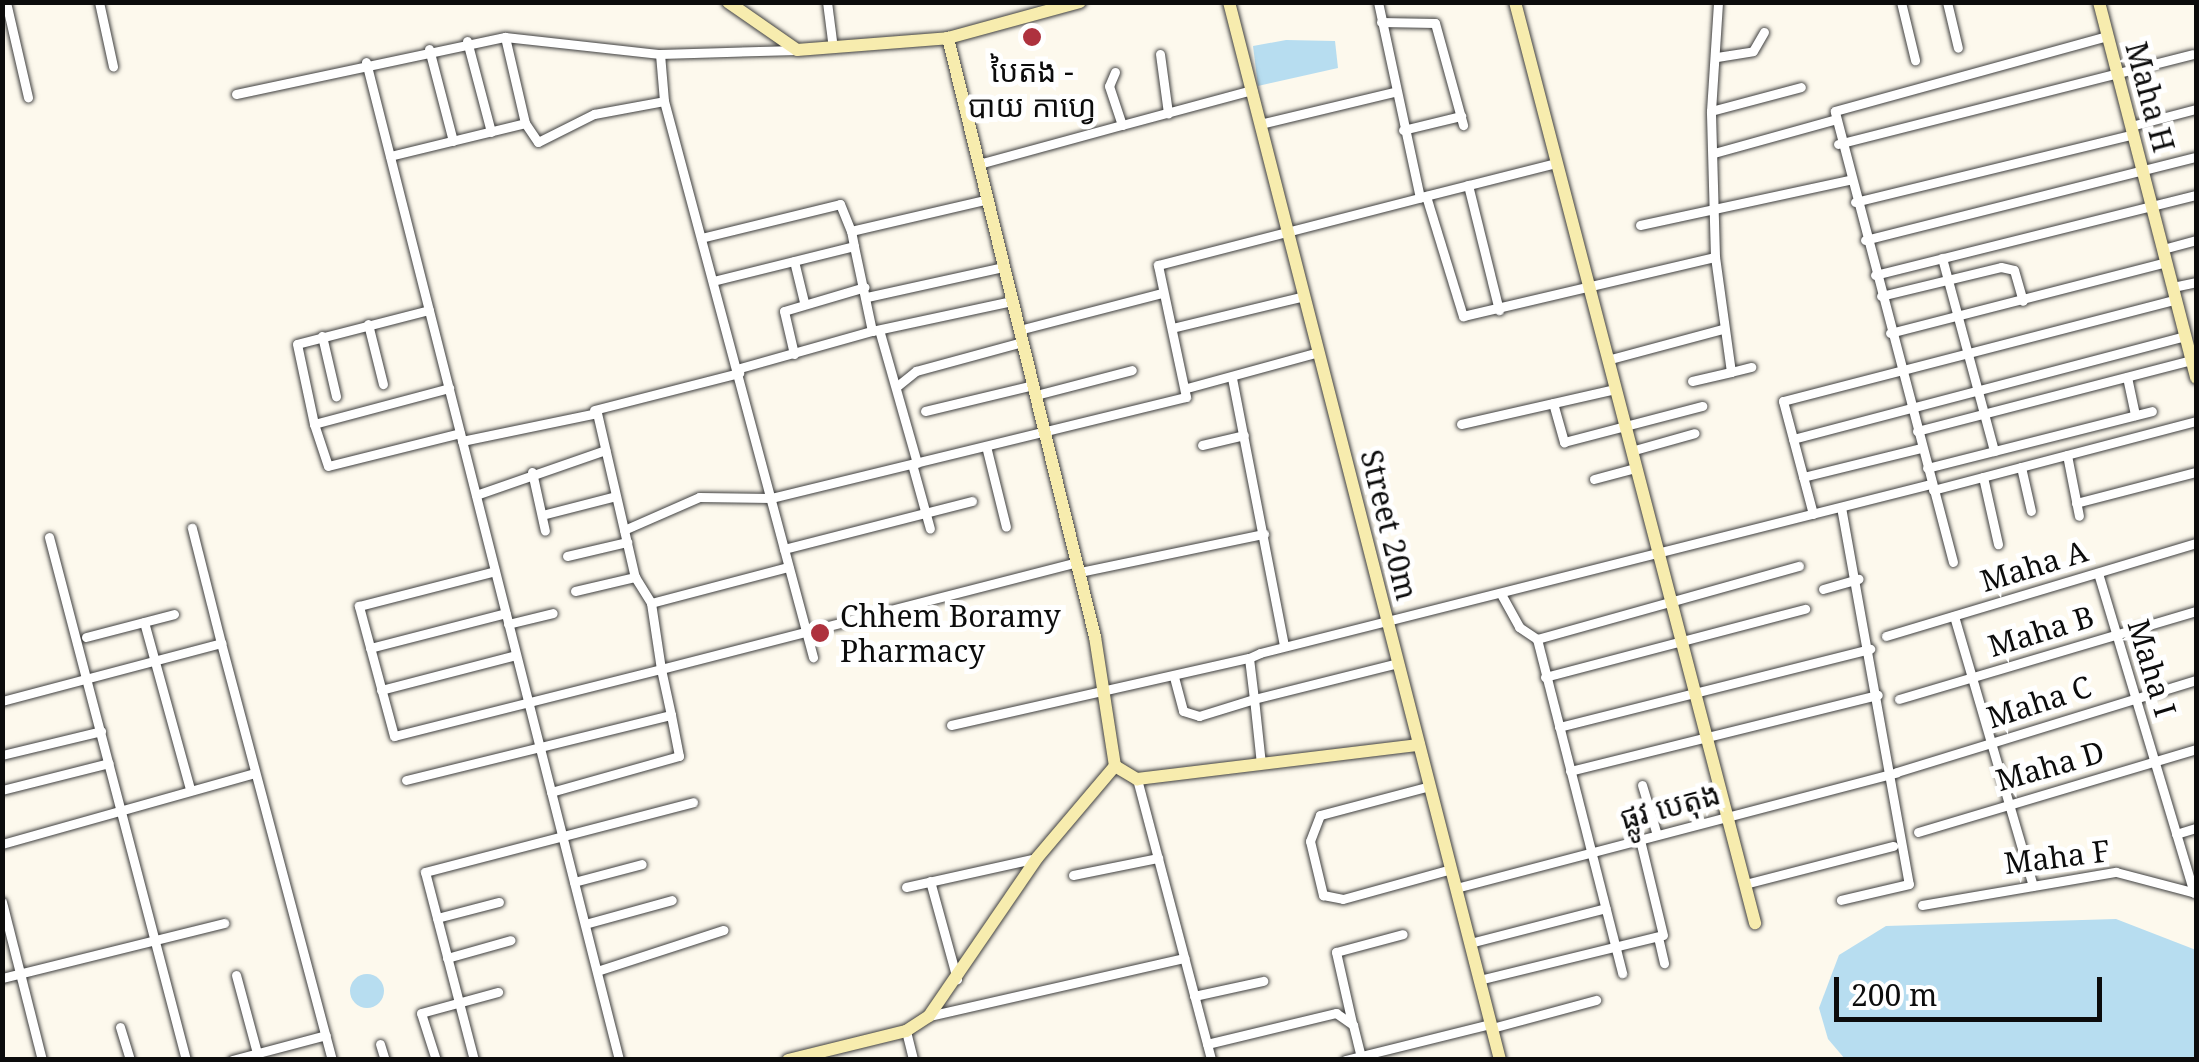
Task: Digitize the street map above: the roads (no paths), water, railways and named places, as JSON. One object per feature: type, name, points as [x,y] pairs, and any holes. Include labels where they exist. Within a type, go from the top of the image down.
[{"type":"street","points":[[6,2],[28,97]]},
{"type":"street","points":[[99,2],[113,66]]},
{"type":"street","points":[[728,2],[797,50]]},
{"type":"street","points":[[827,2],[833,48]]},
{"type":"street","points":[[236,94],[467,41],[505,37],[660,54],[833,48],[948,38],[1080,2]]},
{"type":"street","name":"Street 20m","points":[[1229,2],[1500,1060]]},
{"type":"street","points":[[1378,2],[1403,130],[1453,303],[1463,316],[1589,290],[1715,257]]},
{"type":"street","points":[[1515,2],[1755,923]]},
{"type":"street","points":[[1718,2],[1711,112],[1715,257],[1732,372]]},
{"type":"street","points":[[1900,2],[1914,60]]},
{"type":"street","points":[[1948,2],[1958,48]]},
{"type":"street","name":"Maha H","points":[[2099,2],[2196,378]]},
{"type":"street","points":[[1381,22],[1435,23],[1462,120],[1403,130]]},
{"type":"street","points":[[1717,57],[1753,51],[1764,32]]},
{"type":"street","points":[[1953,562],[1833,120],[1840,107],[2108,36]]},
{"type":"street","points":[[505,37],[525,123],[542,142],[594,114],[664,102]]},
{"type":"street","points":[[788,1060],[906,1031],[929,1016],[958,981],[1037,858],[1115,766],[1105,693],[1079,567],[948,38]]},
{"type":"street","points":[[467,41],[491,132]]},
{"type":"street","points":[[429,49],[453,141]]},
{"type":"street","points":[[660,54],[664,102],[740,371],[813,657]]},
{"type":"street","points":[[1160,54],[1168,113]]},
{"type":"street","points":[[1838,144],[2193,54]]},
{"type":"street","points":[[366,62],[619,1060]]},
{"type":"street","points":[[1115,72],[1109,86],[1122,125]]},
{"type":"street","points":[[1711,112],[1802,87]]},
{"type":"street","points":[[979,164],[1252,90]]},
{"type":"street","points":[[1260,124],[1394,92]]},
{"type":"street","points":[[1855,202],[2132,130],[2196,109]]},
{"type":"street","points":[[1714,153],[1833,120]]},
{"type":"street","points":[[390,156],[525,123]]},
{"type":"street","points":[[1865,240],[2196,157]]},
{"type":"street","points":[[624,530],[700,498],[771,498],[1186,397],[1162,293],[1162,263],[1556,163]]},
{"type":"street","points":[[1640,225],[1716,214],[1848,180]]},
{"type":"street","points":[[1468,185],[1499,310]]},
{"type":"street","points":[[1876,275],[2196,195]]},
{"type":"street","points":[[851,231],[988,199]]},
{"type":"street","points":[[701,238],[840,204],[851,231],[876,332],[896,387],[930,528]]},
{"type":"street","points":[[1890,334],[2023,301],[2165,255],[2196,240]]},
{"type":"street","points":[[714,281],[854,246]]},
{"type":"street","points":[[1942,258],[1994,451]]},
{"type":"street","points":[[794,261],[804,302]]},
{"type":"street","points":[[794,354],[784,311],[804,302],[1004,267]]},
{"type":"street","points":[[1881,296],[1948,278],[2011,268],[2023,301]]},
{"type":"street","points":[[1813,514],[1782,401],[1970,355],[2174,293],[2196,282]]},
{"type":"street","points":[[896,387],[916,371],[1162,293]]},
{"type":"street","points":[[1172,328],[1304,296]]},
{"type":"street","points":[[429,310],[322,336],[296,347],[328,466],[594,410],[876,332],[1012,301]]},
{"type":"street","points":[[368,324],[382,384]]},
{"type":"street","points":[[1607,360],[1724,329]]},
{"type":"street","points":[[322,336],[336,396]]},
{"type":"street","points":[[1917,431],[2127,377],[2191,347]]},
{"type":"street","points":[[1793,439],[1980,390],[2191,347]]},
{"type":"street","points":[[1187,388],[1318,352]]},
{"type":"street","points":[[1692,381],[1752,367]]},
{"type":"street","points":[[925,411],[1132,370]]},
{"type":"street","points":[[2127,377],[2136,415]]},
{"type":"street","points":[[1232,378],[1284,646]]},
{"type":"street","points":[[314,424],[449,388]]},
{"type":"street","points":[[1460,424],[1615,389]]},
{"type":"street","points":[[1553,403],[1560,441],[1702,406]]},
{"type":"street","points":[[551,792],[678,756],[651,603],[635,577],[594,410]]},
{"type":"street","points":[[1927,468],[2152,411]]},
{"type":"street","points":[[951,725],[1174,677],[1841,507],[2021,468],[2196,422]]},
{"type":"street","points":[[1631,451],[1695,432]]},
{"type":"street","points":[[1202,444],[1244,436]]},
{"type":"street","points":[[986,446],[1006,526]]},
{"type":"street","points":[[1803,477],[1922,448]]},
{"type":"street","points":[[476,495],[532,472],[605,450]]},
{"type":"street","points":[[2067,455],[2080,516]]},
{"type":"street","points":[[1594,479],[1636,468]]},
{"type":"street","points":[[2021,468],[2031,511]]},
{"type":"street","points":[[532,472],[546,530]]},
{"type":"street","points":[[2076,503],[2196,472]]},
{"type":"street","points":[[1983,477],[1998,544]]},
{"type":"street","points":[[542,515],[616,496]]},
{"type":"street","points":[[784,549],[972,501]]},
{"type":"street","points":[[1841,507],[1859,579],[1909,884],[1841,900]]},
{"type":"street","points":[[192,528],[332,1060]]},
{"type":"street","points":[[495,571],[359,606],[394,736],[806,631],[1079,567],[1264,534]]},
{"type":"street","points":[[49,538],[186,1060]]},
{"type":"street","points":[[567,556],[627,542]]},
{"type":"street","name":"Maha A","points":[[1886,636],[2196,543]]},
{"type":"street","points":[[1536,640],[1798,566]]},
{"type":"street","points":[[651,603],[788,567]]},
{"type":"street","name":"Maha I","points":[[2098,572],[2195,893]]},
{"type":"street","points":[[575,590],[635,577]]},
{"type":"street","points":[[1822,589],[1859,579]]},
{"type":"street","points":[[1501,594],[1518,627],[1536,640],[1622,973]]},
{"type":"street","points":[[1546,676],[1805,609]]},
{"type":"street","name":"Maha B","points":[[1899,699],[2196,611]]},
{"type":"street","points":[[370,648],[507,618],[553,613]]},
{"type":"street","points":[[86,636],[174,614]]},
{"type":"street","points":[[1954,616],[2033,886]]},
{"type":"street","points":[[144,622],[190,790]]},
{"type":"street","points":[[2,700],[220,643]]},
{"type":"street","points":[[1559,727],[1870,649]]},
{"type":"street","points":[[382,690],[516,655]]},
{"type":"street","points":[[1250,658],[1261,764]]},
{"type":"street","points":[[1174,677],[1191,716],[1398,663]]},
{"type":"street","name":"Maha C","points":[[1892,773],[2196,680]]},
{"type":"street","points":[[1570,771],[1878,695]]},
{"type":"street","points":[[406,780],[671,715]]},
{"type":"street","points":[[2,755],[101,731]]},
{"type":"street","points":[[1115,766],[1137,779],[1419,745]]},
{"type":"street","name":"Maha D","points":[[1918,832],[2196,749]]},
{"type":"street","points":[[2,790],[109,763]]},
{"type":"street","points":[[2,844],[120,807],[254,773]]},
{"type":"street","name":"ផ្លូវ បេតុង","points":[[1456,888],[1892,773]]},
{"type":"street","points":[[1137,779],[1211,1060]]},
{"type":"street","points":[[1642,785],[1657,836]]},
{"type":"street","points":[[1430,786],[1320,816],[1310,841],[1323,894],[1344,899],[1451,869]]},
{"type":"street","points":[[474,1060],[425,872],[693,802]]},
{"type":"street","points":[[2176,834],[2196,828]]},
{"type":"street","points":[[1479,980],[1658,937],[1666,926],[1640,840]]},
{"type":"street","points":[[1745,884],[1893,846]]},
{"type":"street","points":[[906,887],[1037,858]]},
{"type":"street","points":[[1074,875],[1158,858]]},
{"type":"street","points":[[574,882],[642,864]]},
{"type":"street","name":"Maha F","points":[[1922,906],[2116,872],[2195,893]]},
{"type":"street","points":[[930,882],[958,981]]},
{"type":"street","points":[[585,924],[672,900]]},
{"type":"street","points":[[2,902],[42,1060]]},
{"type":"street","points":[[436,918],[499,902]]},
{"type":"street","points":[[1470,943],[1606,908]]},
{"type":"street","points":[[2,978],[224,923]]},
{"type":"street","points":[[597,971],[723,930]]},
{"type":"street","points":[[1361,1056],[1336,952],[1404,934]]},
{"type":"street","points":[[1658,937],[1664,964]]},
{"type":"street","points":[[447,958],[510,940]]},
{"type":"street","points":[[929,1016],[1184,958]]},
{"type":"street","points":[[236,975],[256,1053]]},
{"type":"street","points":[[1194,996],[1263,981]]},
{"type":"street","points":[[436,1060],[421,1013],[498,992]]},
{"type":"street","points":[[1345,1060],[1596,1000]]},
{"type":"street","points":[[1207,1044],[1319,1015],[1346,1016],[1353,1026]]},
{"type":"street","points":[[120,1027],[130,1060]]},
{"type":"street","points":[[906,1031],[913,1060]]},
{"type":"street","points":[[232,1060],[326,1035]]},
{"type":"street","points":[[380,1044],[385,1060]]},
{"type":"water","points":[[1286,40],[1335,41],[1338,68],[1258,86],[1253,46]]},
{"type":"water","points":[[2116,919],[2196,950],[2196,1059],[1845,1059],[1828,1039],[1819,1008],[1839,955],[1886,926]]},
{"type":"water","points":[[367,974],[379,979],[384,991],[379,1003],[367,1008],[355,1003],[350,991],[355,979]]},
{"type":"place","name":"បៃតង - បាយ កាហ្វេ","points":[[1032,37]]},
{"type":"place","name":"Chhem Boramy Pharmacy","points":[[820,633]]}]
